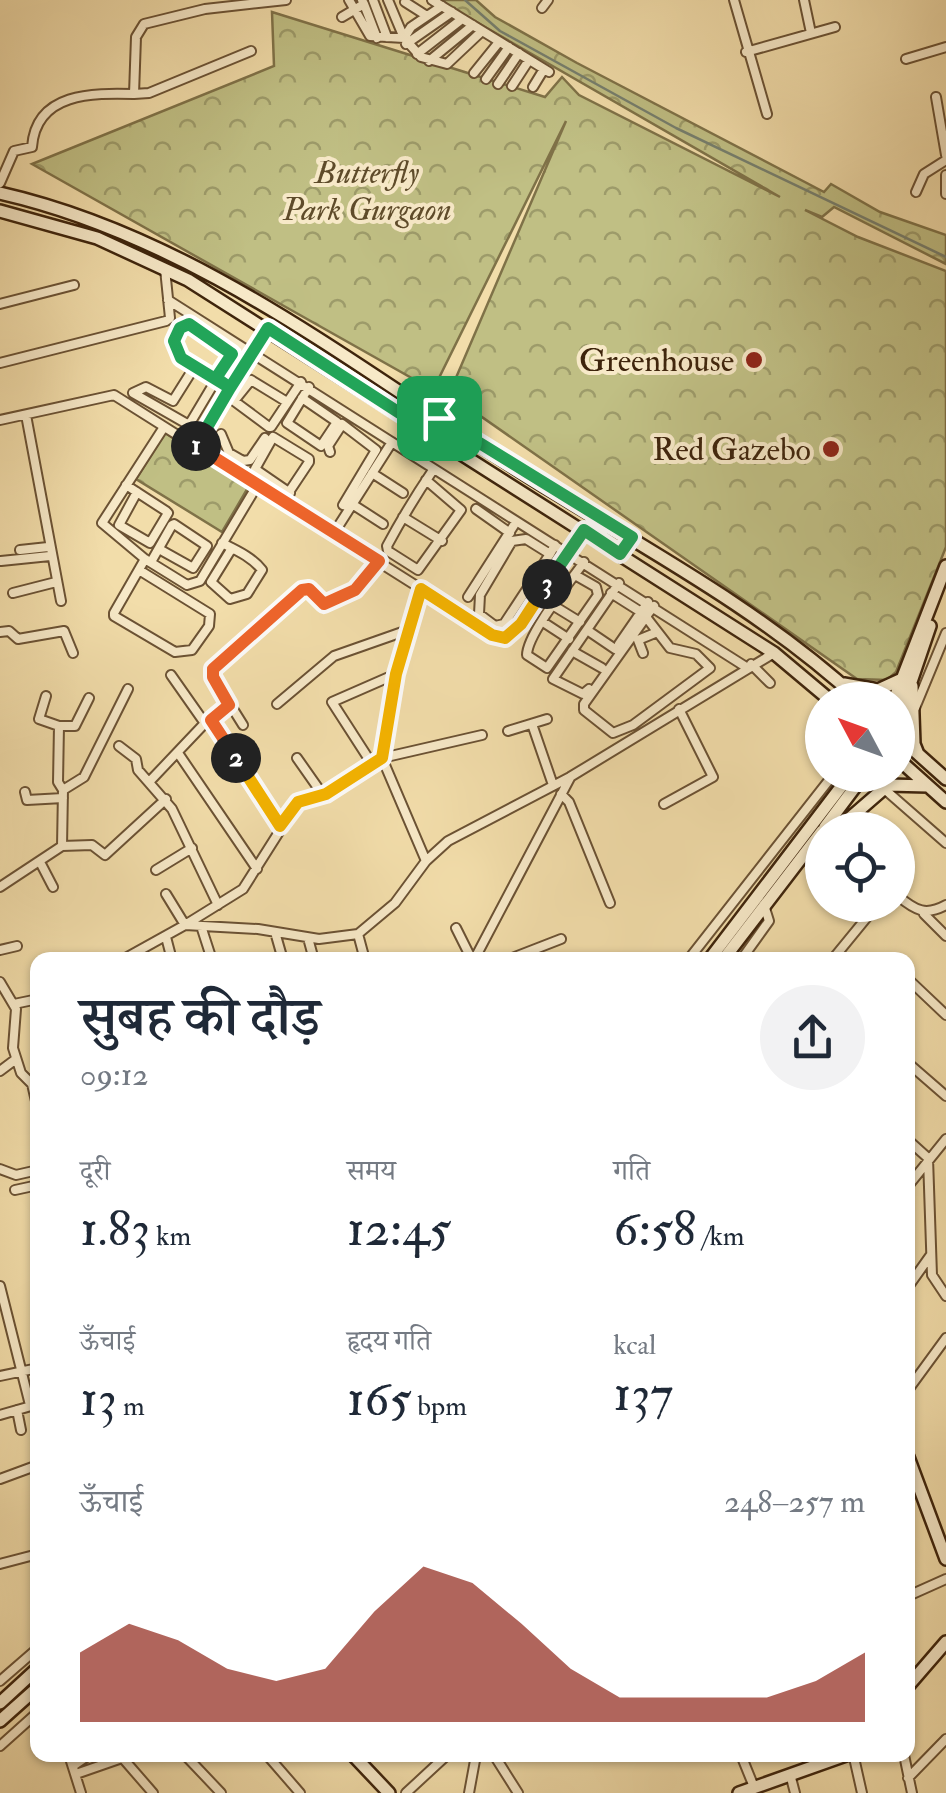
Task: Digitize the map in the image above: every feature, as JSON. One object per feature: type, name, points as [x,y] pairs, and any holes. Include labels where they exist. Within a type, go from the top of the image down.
[{"type":"main road","points":[[0,193],[91,217],[219,279],[632,537],[793,644],[839,682]]},
{"type":"main road","points":[[0,211],[98,238],[166,269],[268,328],[651,572],[774,653],[809,682]]},
{"type":"main road","points":[[429,432],[439,418]]},
{"type":"main road","points":[[620,554],[632,537]]},
{"type":"main road","points":[[651,572],[662,557]]},
{"type":"main road","points":[[906,682],[946,566]]},
{"type":"main road","points":[[905,682],[946,585]]},
{"type":"main road","points":[[895,682],[907,678]]},
{"type":"main road","points":[[907,678],[908,682]]},
{"type":"main road","points":[[915,728],[918,754]]},
{"type":"main road","points":[[915,751],[946,779]]},
{"type":"main road","points":[[915,774],[946,802]]},
{"type":"main road","points":[[915,786],[928,786]]},
{"type":"main road","points":[[715,952],[837,792]]},
{"type":"main road","points":[[856,812],[877,792]]},
{"type":"main road","points":[[729,952],[805,853]]},
{"type":"main road","points":[[915,1475],[946,1559]]},
{"type":"main road","points":[[915,1678],[946,1642]]},
{"type":"main road","points":[[0,1703],[30,1675]]},
{"type":"main road","points":[[0,1721],[30,1693]]},
{"type":"main road","points":[[360,1762],[389,1793]]},
{"type":"main road","points":[[738,1793],[839,1762]]},
{"type":"street","points":[[134,94],[138,28],[216,4],[286,0]]},
{"type":"street","points":[[349,0],[368,34],[405,41],[452,12]]},
{"type":"street","points":[[388,0],[405,41],[429,62],[450,62],[482,31]]},
{"type":"street","points":[[405,41],[430,0],[546,70],[534,88]]},
{"type":"street","points":[[734,0],[767,114]]},
{"type":"street","points":[[804,0],[810,33]]},
{"type":"street","points":[[342,16],[367,2],[382,38]]},
{"type":"street","points":[[406,2],[424,15]]},
{"type":"street","points":[[424,15],[442,6]]},
{"type":"street","points":[[417,54],[462,18]]},
{"type":"street","points":[[429,62],[473,25]]},
{"type":"street","points":[[746,52],[835,27]]},
{"type":"street","points":[[474,72],[500,42]]},
{"type":"street","points":[[906,59],[946,47]]},
{"type":"street","points":[[486,79],[509,48]]},
{"type":"street","points":[[0,183],[14,151],[32,147],[33,132],[60,103],[75,94],[149,93],[251,51]]},
{"type":"street","points":[[498,84],[519,53]]},
{"type":"street","points":[[512,86],[529,60]]},
{"type":"street","points":[[916,192],[924,174],[946,158],[936,97]]},
{"type":"street","points":[[946,175],[946,194]]},
{"type":"street","points":[[0,363],[166,322],[170,318],[166,269]]},
{"type":"street","points":[[0,304],[74,285]]},
{"type":"street","points":[[168,300],[305,384],[553,550]]},
{"type":"street","points":[[173,400],[146,387],[134,393],[187,426],[216,378],[231,350],[184,325],[174,345],[181,358],[216,378],[230,388]]},
{"type":"street","points":[[195,445],[268,328]]},
{"type":"street","points":[[164,414],[195,366]]},
{"type":"street","points":[[286,402],[251,380],[234,401],[269,428],[286,402],[305,384]]},
{"type":"street","points":[[302,398],[336,420],[320,446],[287,423],[302,398],[305,384]]},
{"type":"street","points":[[0,420],[114,395],[492,635],[505,638],[521,624],[584,530]]},
{"type":"street","points":[[330,452],[328,446],[349,414]]},
{"type":"street","points":[[26,415],[61,602]]},
{"type":"street","points":[[334,533],[376,450],[368,440],[342,424]]},
{"type":"street","points":[[164,427],[102,523],[151,562],[194,585],[258,484]]},
{"type":"street","points":[[221,434],[229,453],[247,462],[264,438]]},
{"type":"street","points":[[284,502],[290,493],[309,459],[273,437],[255,469],[290,493]]},
{"type":"street","points":[[348,504],[392,442]]},
{"type":"street","points":[[223,462],[229,453]]},
{"type":"street","points":[[426,480],[460,507],[426,564],[416,569],[386,549],[403,517],[426,480],[433,470]]},
{"type":"street","points":[[372,473],[402,493]]},
{"type":"street","points":[[126,485],[137,492],[168,513],[150,544],[119,525],[137,492]]},
{"type":"street","points":[[348,504],[383,524]]},
{"type":"street","points":[[476,509],[510,532]]},
{"type":"street","points":[[403,517],[442,541]]},
{"type":"street","points":[[468,597],[516,522]]},
{"type":"street","points":[[150,576],[151,562],[158,549],[174,524],[207,546],[193,568],[158,549]]},
{"type":"street","points":[[553,550],[504,624],[495,626],[480,614],[480,595],[512,541],[526,539],[567,552],[584,562],[770,683]]},
{"type":"street","points":[[222,542],[232,548],[262,570],[247,594],[230,599],[210,582],[232,548]]},
{"type":"street","points":[[20,550],[49,552]]},
{"type":"street","points":[[1,561],[49,552]]},
{"type":"street","points":[[243,724],[213,677],[216,666],[302,590],[309,589],[324,604],[355,590],[379,561]]},
{"type":"street","points":[[139,570],[210,614],[208,626],[187,653],[175,652],[114,616],[139,570],[151,562]]},
{"type":"street","points":[[584,562],[527,646],[531,658],[551,666],[619,583]]},
{"type":"street","points":[[575,574],[598,591],[555,682],[583,694],[651,604]]},
{"type":"street","points":[[13,593],[56,582]]},
{"type":"street","points":[[421,589],[396,674],[382,758],[426,861]]},
{"type":"street","points":[[611,593],[643,614],[670,648],[696,654],[710,668],[633,725],[620,732],[605,730],[584,704],[643,614]]},
{"type":"street","points":[[554,606],[615,649]]},
{"type":"street","points":[[543,622],[570,640]]},
{"type":"street","points":[[0,632],[9,631],[18,639],[64,630],[73,653]]},
{"type":"street","points":[[277,704],[334,656],[408,630]]},
{"type":"street","points":[[642,653],[638,640],[656,633]]},
{"type":"street","points":[[915,706],[946,634]]},
{"type":"street","points":[[572,651],[602,668]]},
{"type":"street","points":[[184,926],[308,938],[358,934],[396,903],[426,861],[448,841],[570,777],[774,653]]},
{"type":"street","points":[[171,674],[280,826]]},
{"type":"street","points":[[332,702],[396,674]]},
{"type":"street","points":[[24,792],[27,800],[63,794],[84,777],[128,688]]},
{"type":"street","points":[[325,689],[372,764]]},
{"type":"street","points":[[46,696],[40,722],[59,726],[75,726],[88,698]]},
{"type":"street","points":[[150,781],[208,721],[229,705]]},
{"type":"street","points":[[664,804],[713,777],[679,709]]},
{"type":"street","points":[[508,731],[546,719]]},
{"type":"street","points":[[532,724],[553,785]]},
{"type":"street","points":[[59,726],[62,846]]},
{"type":"street","points":[[137,952],[242,889],[298,802],[323,795],[382,758],[482,734]]},
{"type":"street","points":[[119,746],[136,759],[138,770],[166,799],[218,905]]},
{"type":"street","points":[[178,753],[257,869]]},
{"type":"street","points":[[296,758],[323,795]]},
{"type":"street","points":[[477,952],[570,777]]},
{"type":"street","points":[[694,952],[820,792]]},
{"type":"street","points":[[888,792],[946,843]]},
{"type":"street","points":[[562,794],[610,902]]},
{"type":"street","points":[[0,887],[62,846],[92,845],[105,855],[166,799]]},
{"type":"street","points":[[156,870],[192,848]]},
{"type":"street","points":[[40,862],[53,886]]},
{"type":"street","points":[[166,894],[184,926]]},
{"type":"street","points":[[747,952],[769,920],[764,904]]},
{"type":"street","points":[[923,913],[936,912],[946,904]]},
{"type":"street","points":[[915,908],[946,936]]},
{"type":"street","points":[[838,952],[862,922]]},
{"type":"street","points":[[456,928],[469,952]]},
{"type":"street","points":[[202,929],[209,952]]},
{"type":"street","points":[[275,932],[280,952]]},
{"type":"street","points":[[358,934],[364,952]]},
{"type":"street","points":[[166,937],[170,952]]},
{"type":"street","points":[[308,938],[312,952]]},
{"type":"street","points":[[526,952],[561,939]]},
{"type":"street","points":[[0,950],[18,946]]},
{"type":"street","points":[[540,946],[543,952]]},
{"type":"street","points":[[0,983],[14,1004],[12,1039],[16,1059],[30,1084]]},
{"type":"street","points":[[915,986],[946,1015]]},
{"type":"street","points":[[14,1004],[30,1000]]},
{"type":"street","points":[[0,1071],[16,1059]]},
{"type":"street","points":[[915,1069],[946,1096]]},
{"type":"street","points":[[24,1076],[30,1078]]},
{"type":"street","points":[[915,1176],[946,1139]]},
{"type":"street","points":[[915,1146],[928,1158],[933,1280],[946,1296]]},
{"type":"street","points":[[0,1169],[16,1176],[30,1172]]},
{"type":"street","points":[[16,1190],[30,1187]]},
{"type":"street","points":[[915,1277],[930,1256]]},
{"type":"street","points":[[0,1286],[4,1315],[30,1394]]},
{"type":"street","points":[[915,1380],[946,1338]]},
{"type":"street","points":[[0,1376],[30,1370]]},
{"type":"street","points":[[0,1415],[30,1406]]},
{"type":"street","points":[[17,1410],[21,1430]]},
{"type":"street","points":[[0,1479],[30,1468]]},
{"type":"street","points":[[0,1564],[30,1556]]},
{"type":"street","points":[[915,1593],[946,1579]]},
{"type":"street","points":[[0,1681],[30,1655]]},
{"type":"street","points":[[0,1746],[30,1719]]},
{"type":"street","points":[[944,1742],[946,1756]]},
{"type":"street","points":[[908,1778],[944,1742]]},
{"type":"street","points":[[71,1762],[82,1793]]},
{"type":"street","points":[[74,1770],[82,1762]]},
{"type":"street","points":[[74,1770],[101,1762]]},
{"type":"street","points":[[126,1762],[153,1793]]},
{"type":"street","points":[[192,1762],[221,1793]]},
{"type":"street","points":[[273,1762],[299,1792]]},
{"type":"street","points":[[406,1793],[437,1762]]},
{"type":"street","points":[[469,1793],[475,1762]]},
{"type":"street","points":[[498,1762],[518,1793]]},
{"type":"street","points":[[745,1762],[754,1787]]},
{"type":"street","points":[[852,1762],[862,1793]]},
{"type":"street","points":[[905,1762],[912,1793]]},
{"type":"street","points":[[790,1774],[795,1793]]},
{"type":"green space","name":"Butterfly Park Gurgaon","points":[[438,0],[476,0],[495,17],[577,63],[824,192],[831,184],[880,212],[946,235],[946,264],[834,207],[822,217],[805,210],[858,237],[946,271],[946,547],[896,672],[887,680],[857,679],[449,394],[566,121],[433,390],[32,164],[274,66],[272,12],[545,97],[562,77],[579,95],[780,197]]},
{"type":"green space","points":[[165,433],[249,486],[222,532],[136,479]]},
{"type":"waterway","points":[[465,0],[500,31],[676,128],[946,257]]},
{"type":"place","name":"Greenhouse","points":[[754,360]]},
{"type":"place","name":"Red Gazebo","points":[[831,449]]},
{"type":"route","points":[[439,418],[429,432],[268,328],[230,388],[181,358],[174,341],[180,328],[189,324],[232,354],[216,378],[230,388],[195,445],[379,561],[355,590],[324,604],[318,603],[309,589],[302,590],[212,673],[229,705],[211,720],[280,826],[298,802],[334,790],[382,758],[396,674],[421,589],[492,635],[505,638],[521,624],[584,530],[620,554],[632,537],[439,418]]}]
